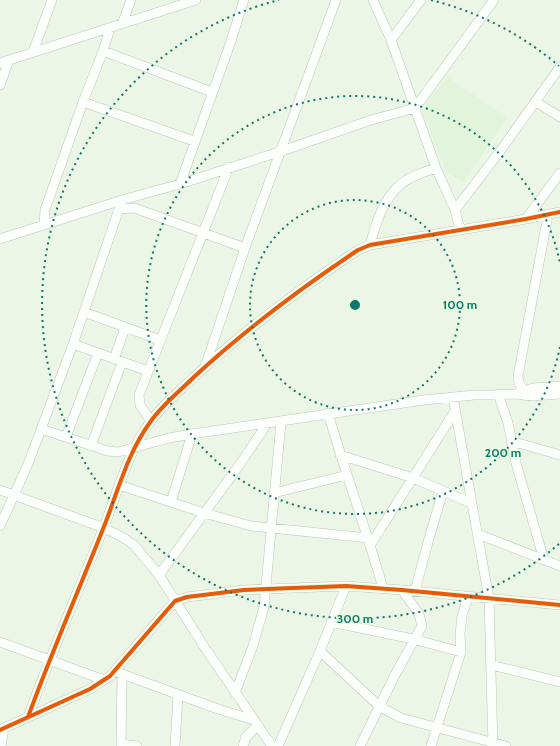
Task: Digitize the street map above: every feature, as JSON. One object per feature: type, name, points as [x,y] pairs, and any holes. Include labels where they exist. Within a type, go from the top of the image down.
[{"type":"street","points":[[34,52],[52,0]]},
{"type":"street","points":[[122,24],[131,0]]},
{"type":"street","points":[[0,85],[4,61],[110,29],[196,0]]},
{"type":"street","points":[[180,184],[194,141],[230,44],[244,0]]},
{"type":"street","points":[[204,368],[245,248],[282,151],[336,0]]},
{"type":"street","points":[[373,0],[391,40],[436,168],[455,210],[460,230]]},
{"type":"street","points":[[391,40],[421,0]]},
{"type":"street","points":[[0,239],[122,200],[180,184],[324,136],[415,108],[494,0]]},
{"type":"street","points":[[44,225],[45,210],[110,29]]},
{"type":"street","points":[[103,51],[212,92]]},
{"type":"street","points":[[455,210],[536,102],[560,67]]},
{"type":"street","points":[[83,102],[194,141]]},
{"type":"street","points":[[536,102],[560,117]]},
{"type":"street","points":[[151,421],[140,406],[139,396],[229,167]]},
{"type":"street","points":[[370,245],[376,224],[390,196],[402,184],[418,175],[436,168]]},
{"type":"street","points":[[526,219],[560,173]]},
{"type":"street","points":[[0,526],[15,496],[73,344],[122,200]]},
{"type":"street","points":[[119,209],[137,209],[245,248]]},
{"type":"street","points":[[28,717],[50,659],[104,528],[133,449],[151,421],[168,402],[232,344],[292,296],[358,250],[370,245],[412,239],[560,212]]},
{"type":"street","points":[[522,394],[518,376],[548,215]]},
{"type":"street","points":[[84,312],[160,340]]},
{"type":"street","points":[[91,446],[118,360],[125,328]]},
{"type":"street","points":[[73,344],[148,371]]},
{"type":"street","points":[[66,437],[98,353]]},
{"type":"street","points":[[522,394],[533,388],[560,386]]},
{"type":"street","points":[[41,429],[113,452],[133,449],[158,441],[192,434],[453,397],[498,394],[560,394]]},
{"type":"street","points":[[498,394],[508,423],[516,463],[544,560]]},
{"type":"street","points":[[453,397],[471,503],[478,534],[488,599],[493,745]]},
{"type":"street","points":[[369,541],[413,478],[456,411]]},
{"type":"street","points":[[328,414],[384,588]]},
{"type":"street","points":[[235,693],[253,646],[264,607],[281,422]]},
{"type":"street","points":[[158,575],[204,513],[266,424]]},
{"type":"street","points":[[171,502],[192,434]]},
{"type":"street","points":[[511,440],[560,455]]},
{"type":"street","points":[[340,455],[413,478],[471,503]]},
{"type":"street","points":[[274,493],[347,475]]},
{"type":"street","points":[[119,485],[204,513],[251,526],[369,541]]},
{"type":"street","points":[[0,490],[104,528],[122,537],[134,546],[158,575],[235,693],[272,746]]},
{"type":"street","points":[[416,591],[443,491]]},
{"type":"street","points":[[478,534],[560,566]]},
{"type":"street","points":[[278,746],[320,651],[346,586]]},
{"type":"street","points":[[1,746],[2,729],[90,689],[118,673],[175,601],[187,597],[244,590],[346,586],[384,588],[560,606]]},
{"type":"street","points":[[360,746],[413,640],[422,626],[419,614],[402,590]]},
{"type":"street","points":[[431,746],[461,652],[460,634],[462,616],[468,597]]},
{"type":"street","points":[[332,622],[461,652]]},
{"type":"street","points":[[0,642],[104,680]]},
{"type":"street","points":[[320,651],[379,706],[400,718],[493,745],[506,746]]},
{"type":"street","points":[[491,665],[560,682]]},
{"type":"street","points":[[118,673],[256,723]]},
{"type":"street","points":[[118,673],[121,745],[137,746]]},
{"type":"street","points":[[175,746],[178,695]]},
{"type":"street","points":[[243,746],[246,737],[256,723]]},
{"type":"shaded area","points":[[447,77],[508,118],[463,182],[446,172],[422,110]]},
{"type":"cycle path","points":[[28,717],[135,446],[151,421],[161,409],[195,376],[254,326],[295,294],[358,250],[370,245],[560,212]]},
{"type":"cycle path","points":[[0,730],[90,689],[110,676],[175,601],[187,597],[244,590],[346,586],[560,605]]}]
